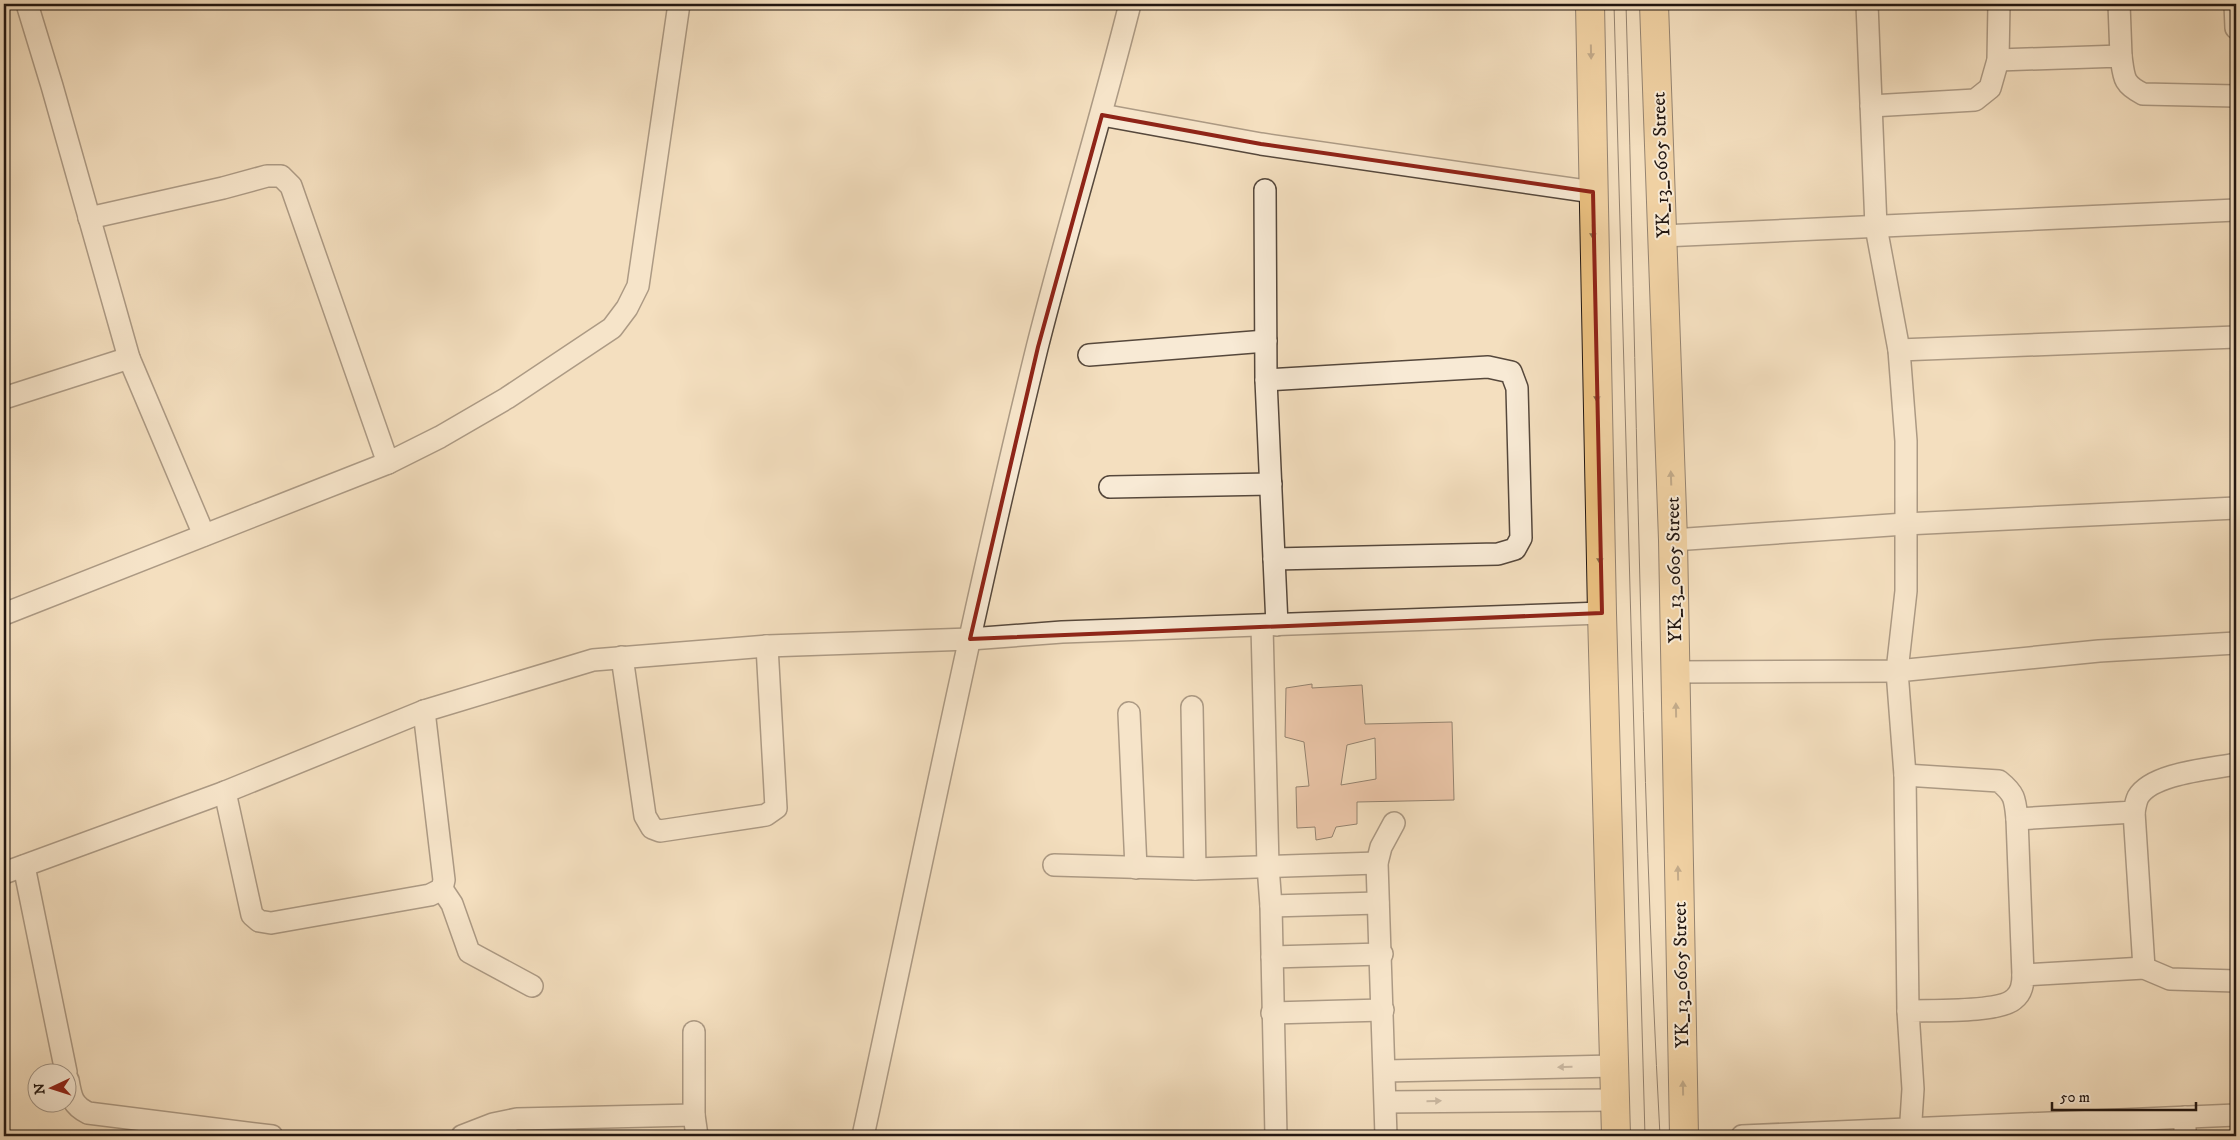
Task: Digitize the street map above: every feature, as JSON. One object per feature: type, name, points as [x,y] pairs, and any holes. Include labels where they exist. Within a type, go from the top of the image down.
[{"type":"main road","points":[[1590,4],[1602,613],[1616,1136]]},
{"type":"main road","name":"YK_13_0605 Street","points":[[1654,4],[1673,540],[1684,1136]]},
{"type":"street","points":[[27,4],[129,358],[204,535]]},
{"type":"street","points":[[4,614],[388,463],[440,437],[507,398],[612,328],[627,308],[638,286],[678,4]]},
{"type":"street","points":[[863,1136],[970,639],[1038,347],[1102,115],[1130,4]]},
{"type":"street","points":[[1867,4],[1876,227],[1899,350],[1906,441],[1906,590],[1896,671],[1905,775],[1908,1011],[1913,1089],[1909,1133]]},
{"type":"street","points":[[1871,106],[1975,100],[1990,88],[1998,60],[1999,4]]},
{"type":"street","points":[[2119,4],[2121,56],[2124,78],[2130,88],[2143,94],[2236,96]]},
{"type":"street","points":[[2235,4],[2236,28]]},
{"type":"street","points":[[1998,60],[2121,56]]},
{"type":"street","points":[[1102,115],[1261,144],[1593,192]]},
{"type":"street","points":[[89,218],[223,188],[267,176],[281,176],[291,186],[388,463]]},
{"type":"street","points":[[1265,190],[1266,380],[1274,559],[1270,625],[1268,866],[1271,906],[1276,1136]]},
{"type":"street","points":[[1662,236],[2236,210]]},
{"type":"street","points":[[1899,350],[2236,336]]},
{"type":"street","points":[[1089,355],[1266,341]]},
{"type":"street","points":[[4,398],[129,358]]},
{"type":"street","points":[[1266,380],[1488,367],[1510,372],[1517,388],[1521,538],[1515,549],[1498,554],[1274,559]]},
{"type":"street","points":[[1110,487],[1271,484]]},
{"type":"street","points":[[1673,540],[1905,524],[2236,508]]},
{"type":"street","points":[[4,873],[225,792],[424,711],[593,660],[767,646],[970,639],[1062,632],[1602,613]]},
{"type":"street","points":[[1676,672],[1896,671],[2099,651],[2236,643]]},
{"type":"street","points":[[622,657],[645,816],[652,828],[660,831],[766,815],[776,808],[767,646]]},
{"type":"street","points":[[1192,707],[1195,869]]},
{"type":"street","points":[[424,711],[444,880],[442,889],[452,904],[468,952],[532,986]]},
{"type":"street","points":[[1130,713],[1136,868]]},
{"type":"street","points":[[2144,968],[2134,812],[2138,796],[2162,778],[2236,764]]},
{"type":"street","points":[[1905,775],[1999,781],[2010,790],[2015,798],[2023,975],[2022,987],[2014,999],[2000,1007],[1908,1011]]},
{"type":"street","points":[[225,792],[252,915],[259,921],[271,923],[430,896],[442,889]]},
{"type":"street","points":[[2017,819],[2134,812]]},
{"type":"street","points":[[1386,1136],[1386,1071],[1377,863],[1381,847],[1394,823]]},
{"type":"street","points":[[1054,865],[1195,869],[1377,863]]},
{"type":"street","points":[[24,866],[64,1062]]},
{"type":"street","points":[[1271,906],[1378,903]]},
{"type":"street","points":[[1272,957],[1382,954]]},
{"type":"street","points":[[2023,975],[2144,968],[2170,979],[2236,981]]},
{"type":"street","points":[[1272,1013],[1383,1010]]},
{"type":"street","points":[[694,1032],[694,1115],[697,1136]]},
{"type":"street","points":[[1386,1071],[1614,1066]]},
{"type":"street","points":[[1386,1102],[1614,1100]]},
{"type":"street","points":[[78,1108],[88,1113],[272,1136]]},
{"type":"street","points":[[1742,1136],[2185,1127],[2236,1114]]},
{"type":"street","points":[[462,1136],[493,1124],[518,1119],[694,1115]]},
{"type":"highlighted area","points":[[1102,115],[1261,144],[1593,192],[1602,613],[970,639],[1038,347]]},
{"type":"building","points":[[1312,684],[1312,688],[1362,685],[1365,724],[1452,722],[1454,800],[1357,802],[1357,824],[1336,827],[1332,837],[1316,840],[1315,827],[1297,828],[1296,787],[1309,786],[1304,742],[1285,737],[1286,688]],"holes":[[[1375,738],[1376,779],[1341,785],[1347,745]]]},
{"type":"tram line","points":[[1614,4],[1645,1136]]},
{"type":"tram line","points":[[1626,4],[1643,712],[1660,1136]]}]
